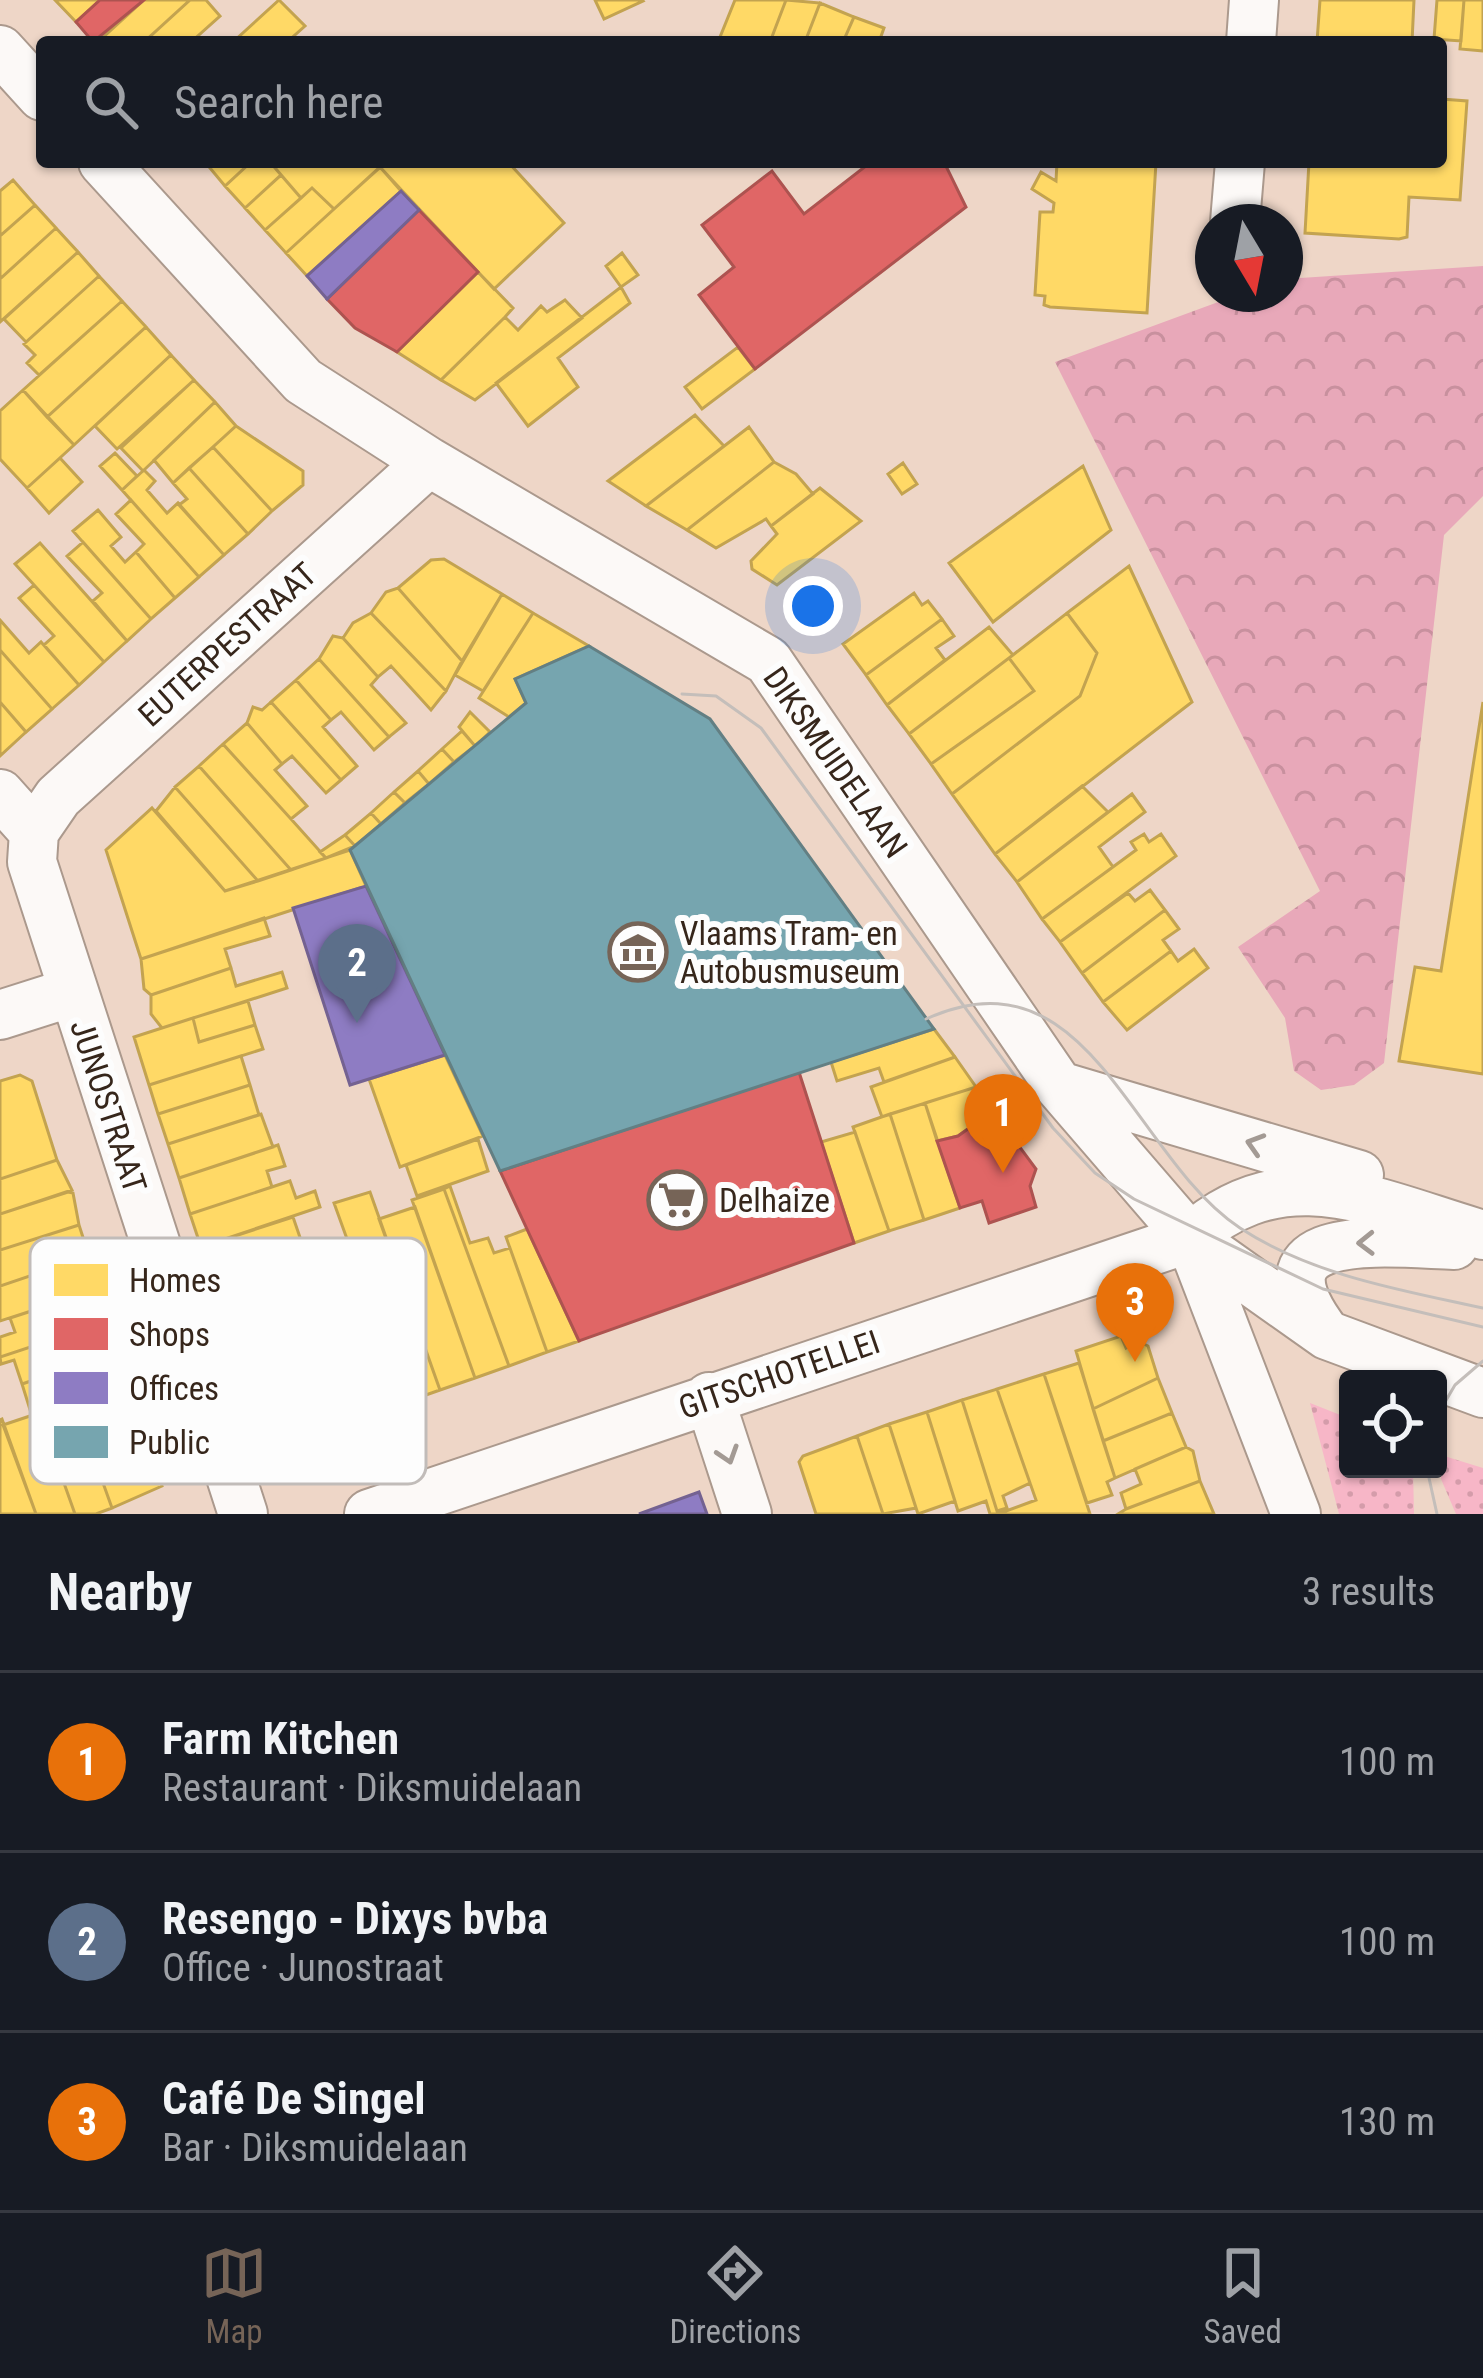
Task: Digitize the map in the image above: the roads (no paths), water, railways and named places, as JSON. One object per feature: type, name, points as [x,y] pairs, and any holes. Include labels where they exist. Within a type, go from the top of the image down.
[{"type":"street","points":[[1251,36],[1254,0]]},
{"type":"street","points":[[0,50],[36,89]]},
{"type":"street","name":"DIKSMUIDELAAN","points":[[108,168],[303,381],[429,462],[768,661],[1059,1086],[1190,1238],[1295,1514]]},
{"type":"street","points":[[1236,204],[1240,168]]},
{"type":"street","name":"EUTERPESTRAAT","points":[[34,832],[58,797],[429,462]]},
{"type":"street","points":[[0,794],[34,832]]},
{"type":"street","name":"JUNOSTRAAT","points":[[34,832],[32,862],[153,1238]]},
{"type":"street","points":[[0,1015],[72,992]]},
{"type":"street","points":[[1059,1086],[1374,1180],[1483,1231]]},
{"type":"street","name":"GITSCHOTELLEI","points":[[369,1514],[1190,1238],[1233,1203],[1302,1190],[1342,1195],[1483,1231]]},
{"type":"street","points":[[1190,1238],[1327,1335],[1483,1393]]},
{"type":"street","points":[[1327,1335],[1304,1306],[1299,1287],[1303,1266],[1321,1251],[1359,1242],[1483,1246]]},
{"type":"street","points":[[709,1397],[747,1514]]},
{"type":"street","name":"JUNOSTRAAT","points":[[233,1484],[243,1514]]},
{"type":"tram line","points":[[682,694],[716,696],[761,728],[1053,1128],[1095,1173],[1134,1199],[1323,1289],[1483,1327]]},
{"type":"tram line","points":[[926,1019],[982,1004],[1028,1010],[1068,1034],[1103,1069],[1202,1195],[1240,1228],[1327,1269],[1483,1308]]},
{"type":"tram line","points":[[1447,1399],[1455,1385],[1483,1361]]},
{"type":"tram line","points":[[1429,1478],[1437,1514]]},
{"type":"place","name":"Vlaams Tram- en Autobusmuseum","points":[[638,952]]},
{"type":"place","name":"Resengo - Dixys bvba","points":[[357,1023]]},
{"type":"place","name":"Farm Kitchen","points":[[1003,1173]]},
{"type":"place","name":"Delhaize","points":[[677,1200]]},
{"type":"place","name":"Café De Singel","points":[[1135,1362]]}]
